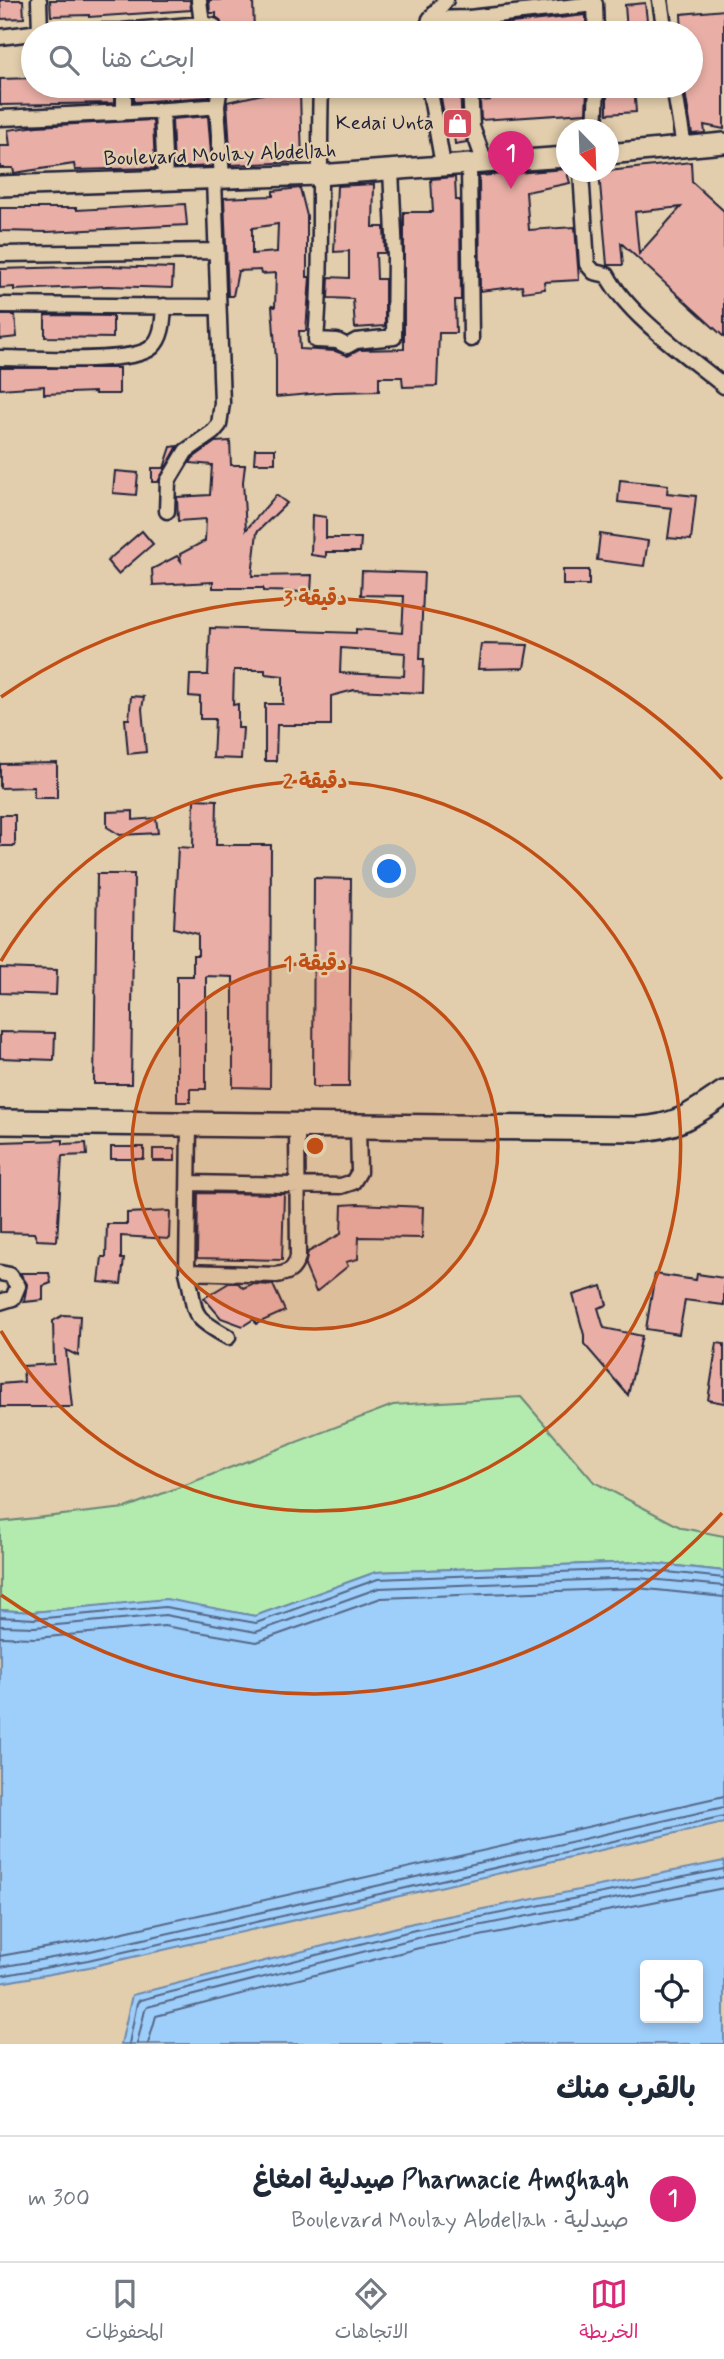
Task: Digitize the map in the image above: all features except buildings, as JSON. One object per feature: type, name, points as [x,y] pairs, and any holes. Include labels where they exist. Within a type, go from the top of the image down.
[{"type":"main road","points":[[619,153],[724,143]]},
{"type":"main road","name":"Boulevard Moulay Abdellah","points":[[0,186],[318,175],[556,158]]},
{"type":"main road","points":[[0,1122],[660,1128],[687,1118],[724,1093]]},
{"type":"street","points":[[39,0],[40,21]]},
{"type":"street","points":[[200,0],[202,21]]},
{"type":"street","points":[[431,21],[446,0]]},
{"type":"street","points":[[660,0],[663,21]]},
{"type":"street","points":[[454,21],[595,4],[596,21]]},
{"type":"street","points":[[0,37],[21,34]]},
{"type":"street","points":[[124,98],[124,111]]},
{"type":"street","points":[[167,511],[168,481],[186,451],[219,425],[222,403],[216,251],[218,98]]},
{"type":"street","points":[[321,98],[318,175],[321,279],[316,340],[337,341],[347,346],[356,341],[394,337],[395,256],[391,170]]},
{"type":"street","points":[[431,98],[443,165]]},
{"type":"street","points":[[470,98],[471,127],[477,163],[471,340]]},
{"type":"street","points":[[596,98],[596,119]]},
{"type":"street","points":[[676,98],[684,147]]},
{"type":"street","points":[[0,118],[217,106]]},
{"type":"street","points":[[162,111],[165,179]]},
{"type":"street","points":[[582,182],[587,264],[594,272],[607,275],[623,298],[663,336],[724,386]]},
{"type":"street","points":[[0,254],[216,251]]},
{"type":"street","points":[[0,304],[218,306]]},
{"type":"street","points":[[0,358],[130,357],[151,349],[159,337],[164,306]]},
{"type":"street","points":[[189,1124],[187,1272],[195,1313],[201,1320],[228,1337]]},
{"type":"street","points":[[187,1272],[276,1275],[288,1273],[293,1269],[299,1257],[297,1126]]},
{"type":"street","points":[[189,1183],[299,1187],[341,1186],[353,1182],[359,1172],[358,1126]]},
{"type":"street","points":[[0,1273],[10,1275],[18,1286],[13,1298],[0,1301]]},
{"type":"green space","points":[[521,1397],[594,1482],[682,1528],[724,1536],[724,1571],[639,1562],[376,1572],[255,1616],[166,1600],[33,1612],[0,1610],[0,1522],[125,1508],[393,1405]]},
{"type":"water","points":[[639,1562],[724,1571],[724,1822],[89,1967],[0,1983],[0,1610],[33,1612],[166,1599],[255,1616],[376,1572]]},
{"type":"water","points":[[724,1861],[724,2044],[121,2044],[132,1995],[413,1923]]},
{"type":"place","name":"Kedai Unta","points":[[457,123]]},
{"type":"place","name":"Pharmacie Amghagh صيدلية امغاغ","points":[[511,189]]}]
